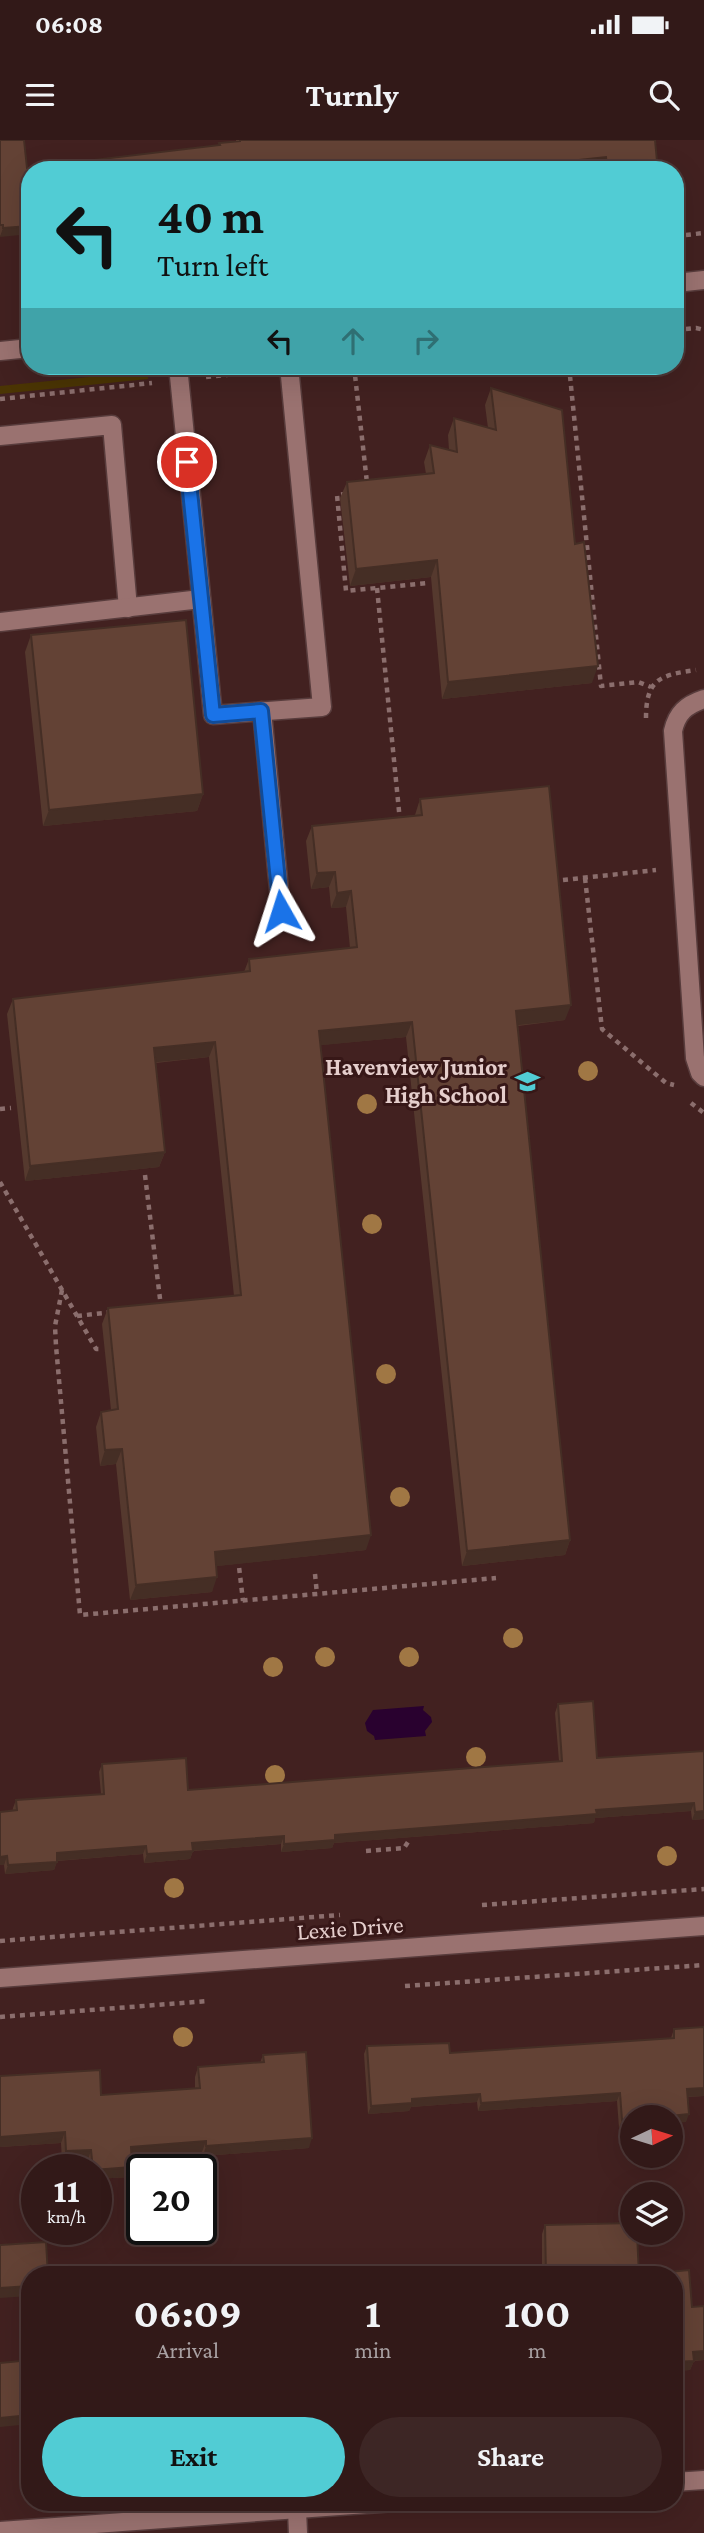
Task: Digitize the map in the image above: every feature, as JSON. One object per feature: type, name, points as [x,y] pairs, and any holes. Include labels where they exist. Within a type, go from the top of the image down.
[{"type":"street","points":[[684,282],[704,280]]},
{"type":"street","points":[[0,351],[21,349]]},
{"type":"street","points":[[178,375],[213,715],[322,707],[290,375]]},
{"type":"street","points":[[0,436],[111,425],[128,608]]},
{"type":"street","points":[[0,622],[201,598]]},
{"type":"street","points":[[704,699],[686,707],[676,716],[673,732],[695,1058],[704,1077]]},
{"type":"street","points":[[261,711],[281,911]]},
{"type":"street","name":"Lexie Drive","points":[[0,1978],[704,1926]]},
{"type":"street","points":[[683,2481],[704,2480]]},
{"type":"street","points":[[0,2531],[283,2511]]},
{"type":"street","points":[[297,2511],[298,2533]]},
{"type":"path","points":[[684,235],[704,233]]},
{"type":"path","points":[[684,329],[704,330]]},
{"type":"path","points":[[355,375],[368,492]]},
{"type":"path","points":[[570,375],[601,686],[638,682],[651,687]]},
{"type":"path","points":[[357,493],[337,495],[346,591],[428,583]]},
{"type":"path","points":[[377,588],[400,826]]},
{"type":"path","points":[[563,880],[656,870]]},
{"type":"path","points":[[585,878],[602,1028],[666,1083],[674,1085]]},
{"type":"path","points":[[0,1109],[11,1108]]},
{"type":"path","points":[[145,1175],[161,1307]]},
{"type":"path","points":[[0,1182],[96,1349],[101,1349]]},
{"type":"path","points":[[62,1290],[55,1326],[56,1346],[80,1615],[496,1578]]},
{"type":"path","points":[[149,1308],[174,1306]]},
{"type":"path","points":[[77,1316],[125,1311]]},
{"type":"path","points":[[237,1549],[243,1601]]},
{"type":"path","points":[[315,1574],[317,1594]]},
{"type":"path","points":[[366,1851],[404,1848],[410,1839]]},
{"type":"path","points":[[482,1905],[704,1889]]},
{"type":"path","points":[[0,1941],[340,1915]]},
{"type":"path","points":[[405,1986],[704,1965]]},
{"type":"path","points":[[0,2017],[208,2001]]},
{"type":"shaded area","points":[[109,375],[148,375],[148,379],[0,394],[0,386]]},
{"type":"shaded area","points":[[424,1706],[423,1710],[431,1717],[432,1722],[425,1731],[426,1736],[375,1740],[367,1731],[365,1723],[373,1710]]},
{"type":"building","points":[[0,140],[24,140],[26,161],[21,161],[21,227],[3,228],[3,225],[0,225]]},
{"type":"building","points":[[240,140],[655,140],[657,161],[606,161],[606,157],[568,161],[86,161],[220,145],[219,143]]},
{"type":"building","points":[[491,388],[562,410],[575,544],[584,542],[598,666],[448,682],[437,560],[356,569],[347,482],[434,473],[430,445],[457,452],[454,418],[496,430]]},
{"type":"building","points":[[186,620],[203,794],[49,810],[31,635]]},
{"type":"building","points":[[549,786],[571,1005],[516,1011],[570,1540],[467,1551],[412,1022],[319,1031],[371,1535],[215,1552],[217,1577],[136,1585],[122,1449],[105,1450],[101,1412],[118,1409],[108,1308],[241,1295],[215,1042],[154,1048],[165,1152],[30,1166],[13,999],[250,971],[249,959],[357,947],[351,891],[337,893],[335,872],[317,873],[312,826],[422,815],[420,799]]},
{"type":"building","points":[[593,1701],[597,1758],[704,1751],[704,1811],[695,1812],[694,1803],[596,1810],[597,1814],[335,1835],[335,1840],[284,1844],[284,1836],[192,1843],[193,1851],[147,1854],[146,1846],[57,1853],[57,1862],[8,1865],[7,1856],[0,1857],[0,1812],[17,1810],[16,1800],[104,1794],[102,1764],[186,1758],[188,1790],[562,1761],[558,1704]]},
{"type":"building","points":[[704,2027],[704,2088],[687,2089],[689,2114],[683,2115],[683,2105],[621,2105],[620,2093],[481,2103],[480,2094],[412,2099],[412,2103],[371,2106],[367,2046],[449,2043],[450,2053],[674,2038],[674,2029]]},
{"type":"building","points":[[306,2052],[312,2138],[206,2146],[206,2141],[131,2147],[131,2154],[126,2154],[126,2167],[112,2169],[112,2154],[91,2154],[91,2150],[66,2151],[65,2132],[0,2137],[0,2076],[100,2070],[101,2095],[200,2088],[198,2067],[264,2062],[263,2055]]},
{"type":"building","points":[[620,2223],[620,2245],[638,2245],[639,2266],[546,2266],[545,2225]]},
{"type":"building","points":[[0,2245],[46,2245],[47,2266],[21,2266],[21,2287],[0,2288]]},
{"type":"building","points":[[689,2270],[692,2307],[704,2306],[704,2351],[693,2352],[694,2361],[683,2362],[683,2271]]},
{"type":"building","points":[[21,2361],[21,2416],[0,2418],[0,2363]]},
{"type":"place","name":"Havenview Junior High School","points":[[527,1081]]},
{"type":"route","points":[[187,462],[213,715],[261,711],[281,911]]}]
